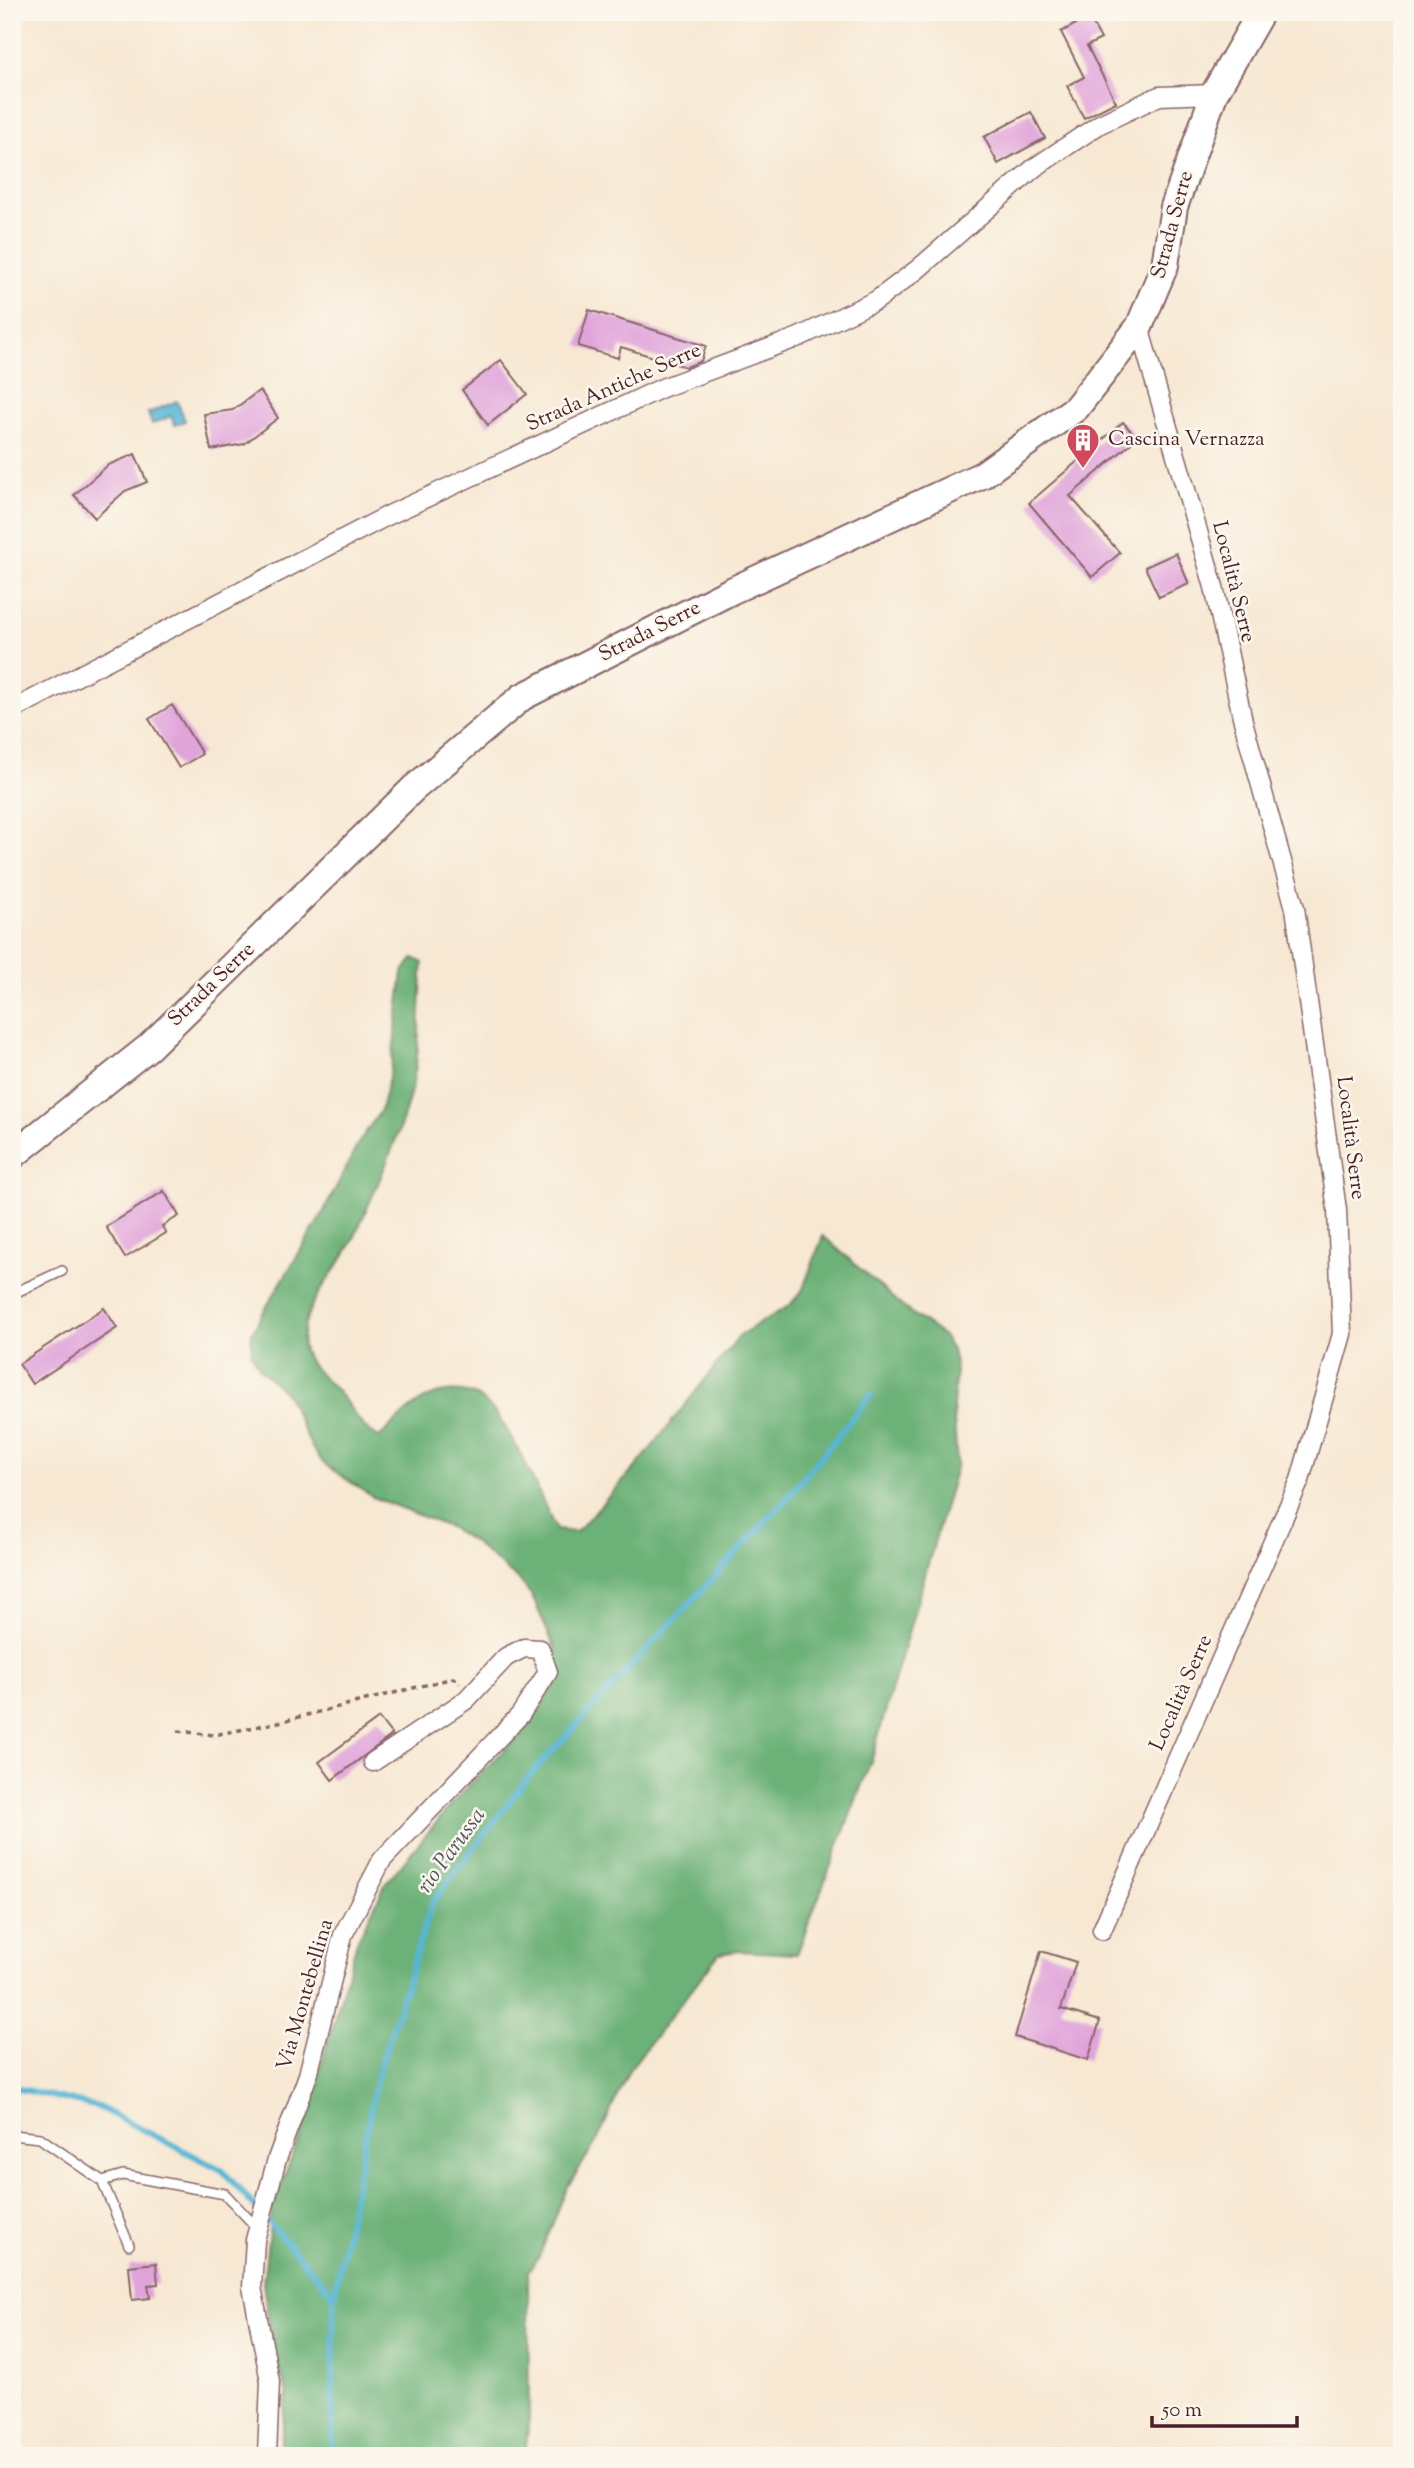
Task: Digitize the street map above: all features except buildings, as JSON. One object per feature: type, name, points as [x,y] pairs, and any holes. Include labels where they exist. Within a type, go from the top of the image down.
[{"type":"main road","name":"Strada Serre","points":[[12,1156],[149,1047],[413,789],[522,697],[731,591],[982,475],[1076,408],[1139,327],[1165,265],[1174,207],[1214,94],[1261,12]]},
{"type":"street","name":"Strada Antiche Serre","points":[[12,710],[387,516],[662,388],[794,339],[877,300],[918,269],[1034,168],[1100,124],[1159,96],[1214,94]]},
{"type":"street","name":"Località Serre","points":[[1102,1930],[1300,1480],[1342,1334],[1337,1210],[1295,908],[1243,721],[1214,587],[1139,327]]},
{"type":"street","name":"Via Montebellina","points":[[267,2456],[270,2381],[252,2287],[258,2229],[277,2159],[308,2075],[343,1935],[382,1860],[520,1715],[548,1672],[540,1649],[524,1648],[506,1657],[473,1692],[373,1762]]},
{"type":"lane","points":[[12,1294],[62,1271]]},
{"type":"lane","points":[[12,2135],[40,2138],[102,2181],[128,2245]]},
{"type":"lane","points":[[102,2181],[123,2175],[225,2194],[258,2229]]},
{"type":"path","points":[[178,1731],[214,1735],[275,1723],[453,1678],[473,1692]]},
{"type":"green space","points":[[414,958],[423,963],[417,1057],[407,1105],[387,1162],[355,1236],[311,1307],[303,1334],[305,1353],[309,1361],[365,1427],[379,1437],[412,1407],[431,1396],[446,1392],[475,1395],[492,1409],[513,1440],[556,1530],[576,1532],[637,1466],[740,1335],[790,1305],[802,1291],[823,1236],[903,1307],[942,1335],[952,1350],[956,1369],[953,1406],[957,1464],[872,1758],[797,1954],[738,1951],[719,1954],[629,2070],[598,2139],[567,2188],[539,2257],[528,2271],[529,2419],[525,2456],[279,2456],[287,2394],[271,2338],[263,2283],[272,2207],[301,2134],[357,1941],[386,1883],[455,1800],[532,1722],[552,1687],[556,1667],[555,1648],[532,1596],[520,1581],[473,1542],[451,1528],[373,1497],[324,1464],[312,1448],[287,1395],[260,1369],[251,1353],[252,1333],[261,1316],[323,1213],[359,1142],[381,1110],[391,1069],[403,972]]},
{"type":"water","points":[[177,401],[185,421],[175,425],[171,416],[152,424],[148,413]]},
{"type":"waterway","name":"rio Parussa","points":[[332,2456],[334,2296],[377,2077],[432,1903],[529,1776],[784,1502],[871,1395]]},
{"type":"waterway","points":[[12,2087],[98,2107],[222,2170],[334,2296]]},
{"type":"place","name":"Cascina Vernazza","points":[[1083,470]]}]
